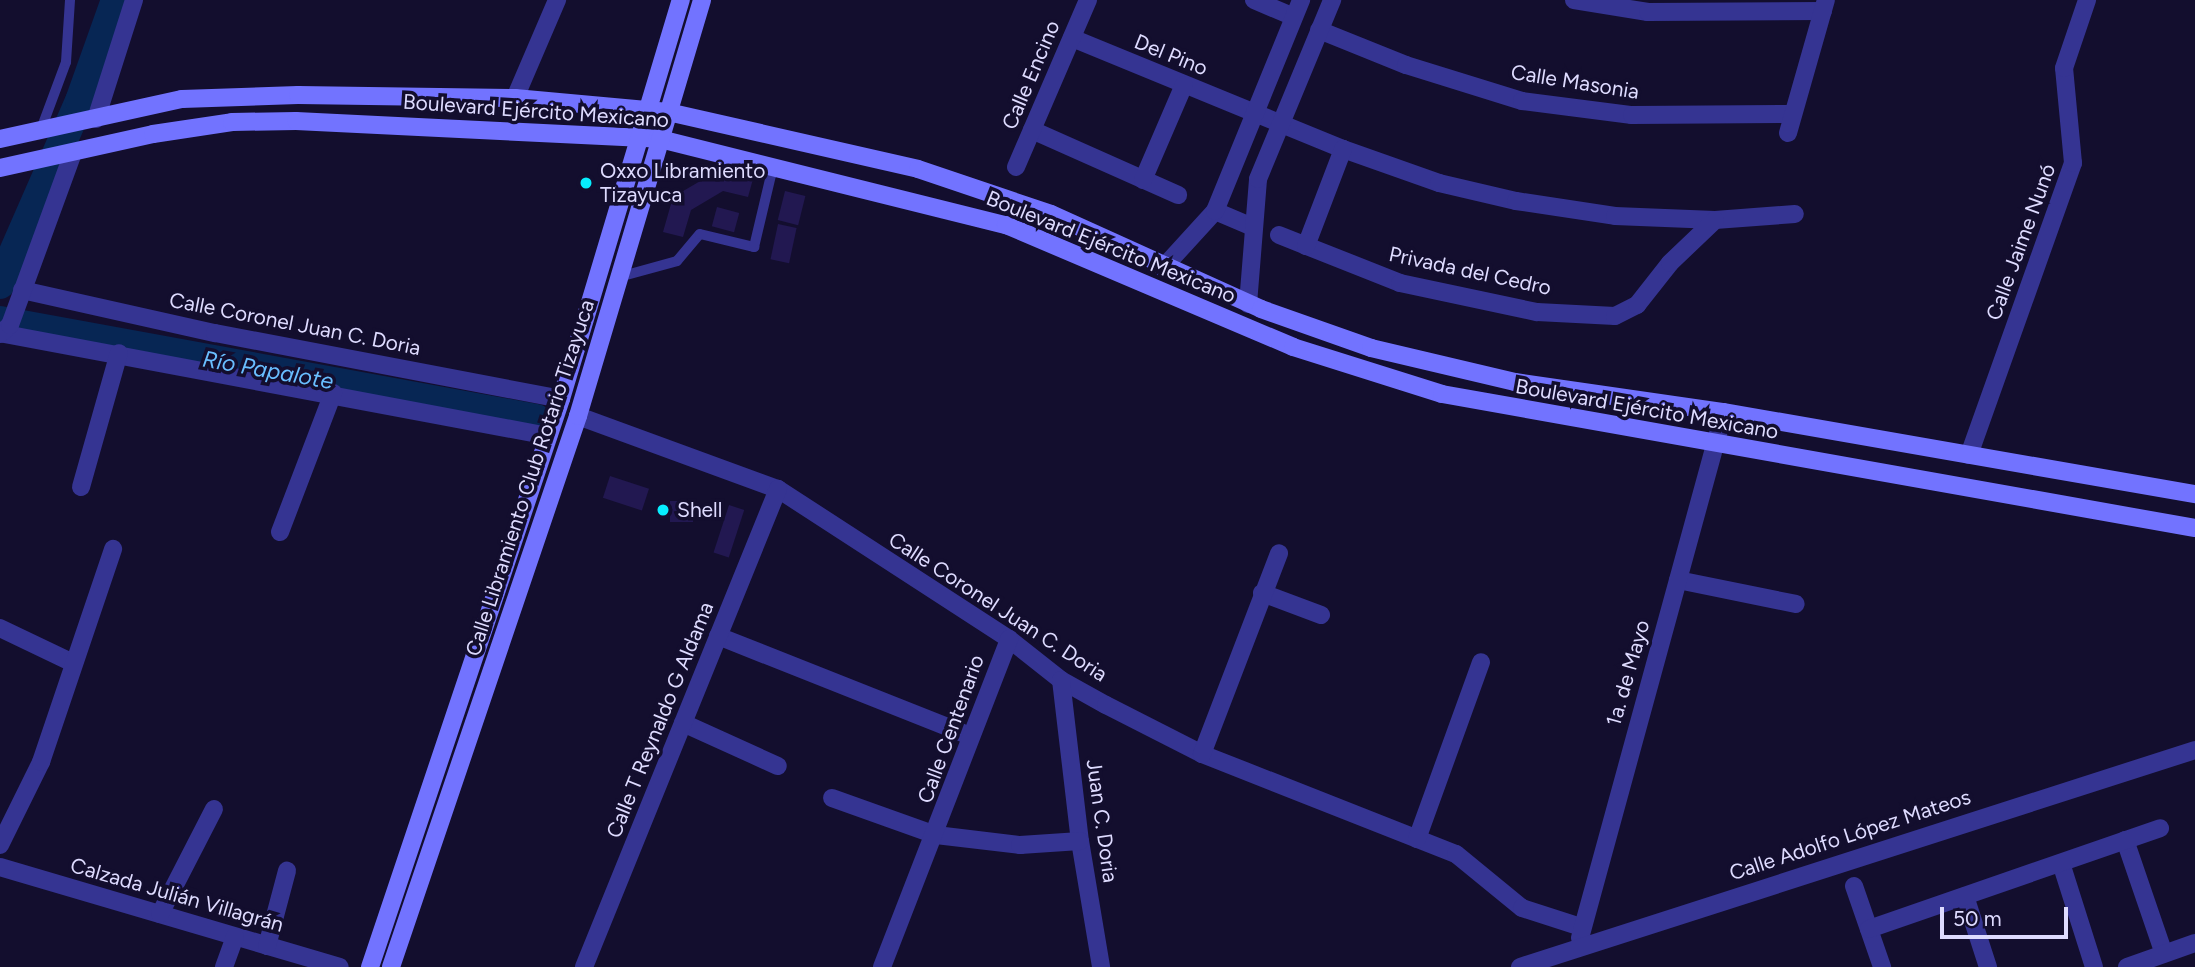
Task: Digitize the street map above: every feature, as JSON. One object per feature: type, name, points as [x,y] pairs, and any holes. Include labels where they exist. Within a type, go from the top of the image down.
[{"type":"main road","name":"Calle Libramiento Club Rotario Tizayuca","points":[[370,967],[561,398],[681,0]]},
{"type":"main road","name":"Calle Libramiento Club Rotario Tizayuca","points":[[391,967],[578,416],[702,0]]},
{"type":"main road","name":"Boulevard Ejército Mexicano","points":[[0,139],[40,133],[181,99],[298,95],[515,98],[668,112],[918,169],[1051,214],[1163,268],[1248,304],[1371,348],[1502,379],[1724,412],[2195,494]]},
{"type":"main road","points":[[296,121],[298,95]]},
{"type":"main road","name":"Boulevard Ejército Mexicano","points":[[0,168],[204,124],[296,121],[660,139],[1006,225],[1293,347],[1392,381],[1486,403],[2195,528]]},
{"type":"street","points":[[96,119],[134,0]]},
{"type":"street","points":[[515,98],[557,0]]},
{"type":"street","name":"Calle Encino","points":[[1016,167],[1088,0]]},
{"type":"street","points":[[1254,0],[1294,18]]},
{"type":"street","points":[[1163,268],[1215,211],[1301,0]]},
{"type":"street","points":[[1248,304],[1251,226],[1258,179],[1332,0]]},
{"type":"street","points":[[1574,0],[1648,12],[1825,5],[1788,133]]},
{"type":"street","name":"Calle Jaime Nunó","points":[[1969,454],[2073,163],[2064,68],[2087,0]]},
{"type":"street","name":"Calle Masonia","points":[[1319,30],[1406,65],[1522,101],[1632,116],[1792,114]]},
{"type":"street","name":"Del Pino","points":[[1072,38],[1279,123]]},
{"type":"street","points":[[1143,180],[1184,85]]},
{"type":"street","points":[[1279,123],[1439,183],[1516,201],[1615,216],[1715,220],[1795,214]]},
{"type":"street","points":[[1032,130],[1178,195]]},
{"type":"street","points":[[1306,246],[1343,149]]},
{"type":"street","points":[[73,153],[20,295],[3,331],[548,436]]},
{"type":"street","points":[[1232,168],[1258,179]]},
{"type":"street","points":[[1215,211],[1251,226]]},
{"type":"street","name":"Privada del Cedro","points":[[1279,235],[1400,283],[1537,312],[1615,316],[1637,305],[1670,263],[1715,220]]},
{"type":"street","name":"Calle Coronel Juan C. Doria","points":[[20,295],[561,398]]},
{"type":"street","points":[[81,487],[119,353]]},
{"type":"street","points":[[280,532],[333,393]]},
{"type":"street","name":"1a. de Mayo","points":[[1579,946],[1581,927],[1718,445],[1724,412]]},
{"type":"street","name":"Calle Coronel Juan C. Doria","points":[[578,416],[778,489],[1009,639],[1061,680],[1202,754],[1456,855],[1522,908],[1581,927]]},
{"type":"street","name":"Calle T Reynaldo G Aldama","points":[[584,967],[778,489]]},
{"type":"street","points":[[0,845],[41,762],[71,662],[113,549]]},
{"type":"street","points":[[1202,754],[1279,553]]},
{"type":"street","points":[[1678,580],[1796,604]]},
{"type":"street","points":[[1262,593],[1321,614]]},
{"type":"street","points":[[0,628],[71,662]]},
{"type":"street","points":[[718,636],[970,736]]},
{"type":"street","name":"Calle Centenario","points":[[882,967],[936,835],[970,736],[1009,639]]},
{"type":"street","points":[[1417,839],[1481,662]]},
{"type":"street","name":"Juan C. Doria","points":[[1061,680],[1080,842],[1101,967]]},
{"type":"street","points":[[682,723],[778,766]]},
{"type":"street","name":"Calle Adolfo López Mateos","points":[[1520,967],[2195,750]]},
{"type":"street","name":"Calle Centenario","points":[[832,798],[936,835],[1020,845],[1080,842]]},
{"type":"street","points":[[160,914],[214,809]]},
{"type":"street","points":[[1869,929],[2160,828]]},
{"type":"street","points":[[2125,840],[2164,954]]},
{"type":"street","points":[[2060,863],[2094,967]]},
{"type":"street","name":"Calzada Julián Villagrán","points":[[0,867],[340,967]]},
{"type":"street","points":[[267,946],[287,871]]},
{"type":"street","points":[[1854,886],[1882,967]]},
{"type":"street","points":[[1965,896],[1988,967]]},
{"type":"street","points":[[225,967],[235,937]]},
{"type":"street","points":[[2127,967],[2195,943]]},
{"type":"lane","points":[[40,133],[66,62],[70,0]]},
{"type":"lane","points":[[619,277],[677,261],[700,234],[754,247],[771,176],[781,167]]},
{"type":"building","points":[[719,170],[753,179],[748,197],[723,191],[691,210],[683,237],[663,232],[673,197]]},
{"type":"building","points":[[785,191],[805,196],[798,225],[778,220]]},
{"type":"building","points":[[717,207],[739,213],[734,232],[712,226]]},
{"type":"building","points":[[778,224],[797,228],[789,263],[771,259]]},
{"type":"building","points":[[610,476],[649,489],[642,511],[603,498]]},
{"type":"building","points":[[670,501],[693,501],[693,522],[670,522]]},
{"type":"building","points":[[729,505],[744,510],[729,557],[714,553]]},
{"type":"waterway","name":"Río Papalote","points":[[0,284],[80,101],[116,0]]},
{"type":"waterway","name":"Río Papalote","points":[[0,321],[536,419]]},
{"type":"place","name":"Oxxo Libramiento Tizayuca","points":[[586,183]]},
{"type":"place","name":"Shell","points":[[663,510]]}]
